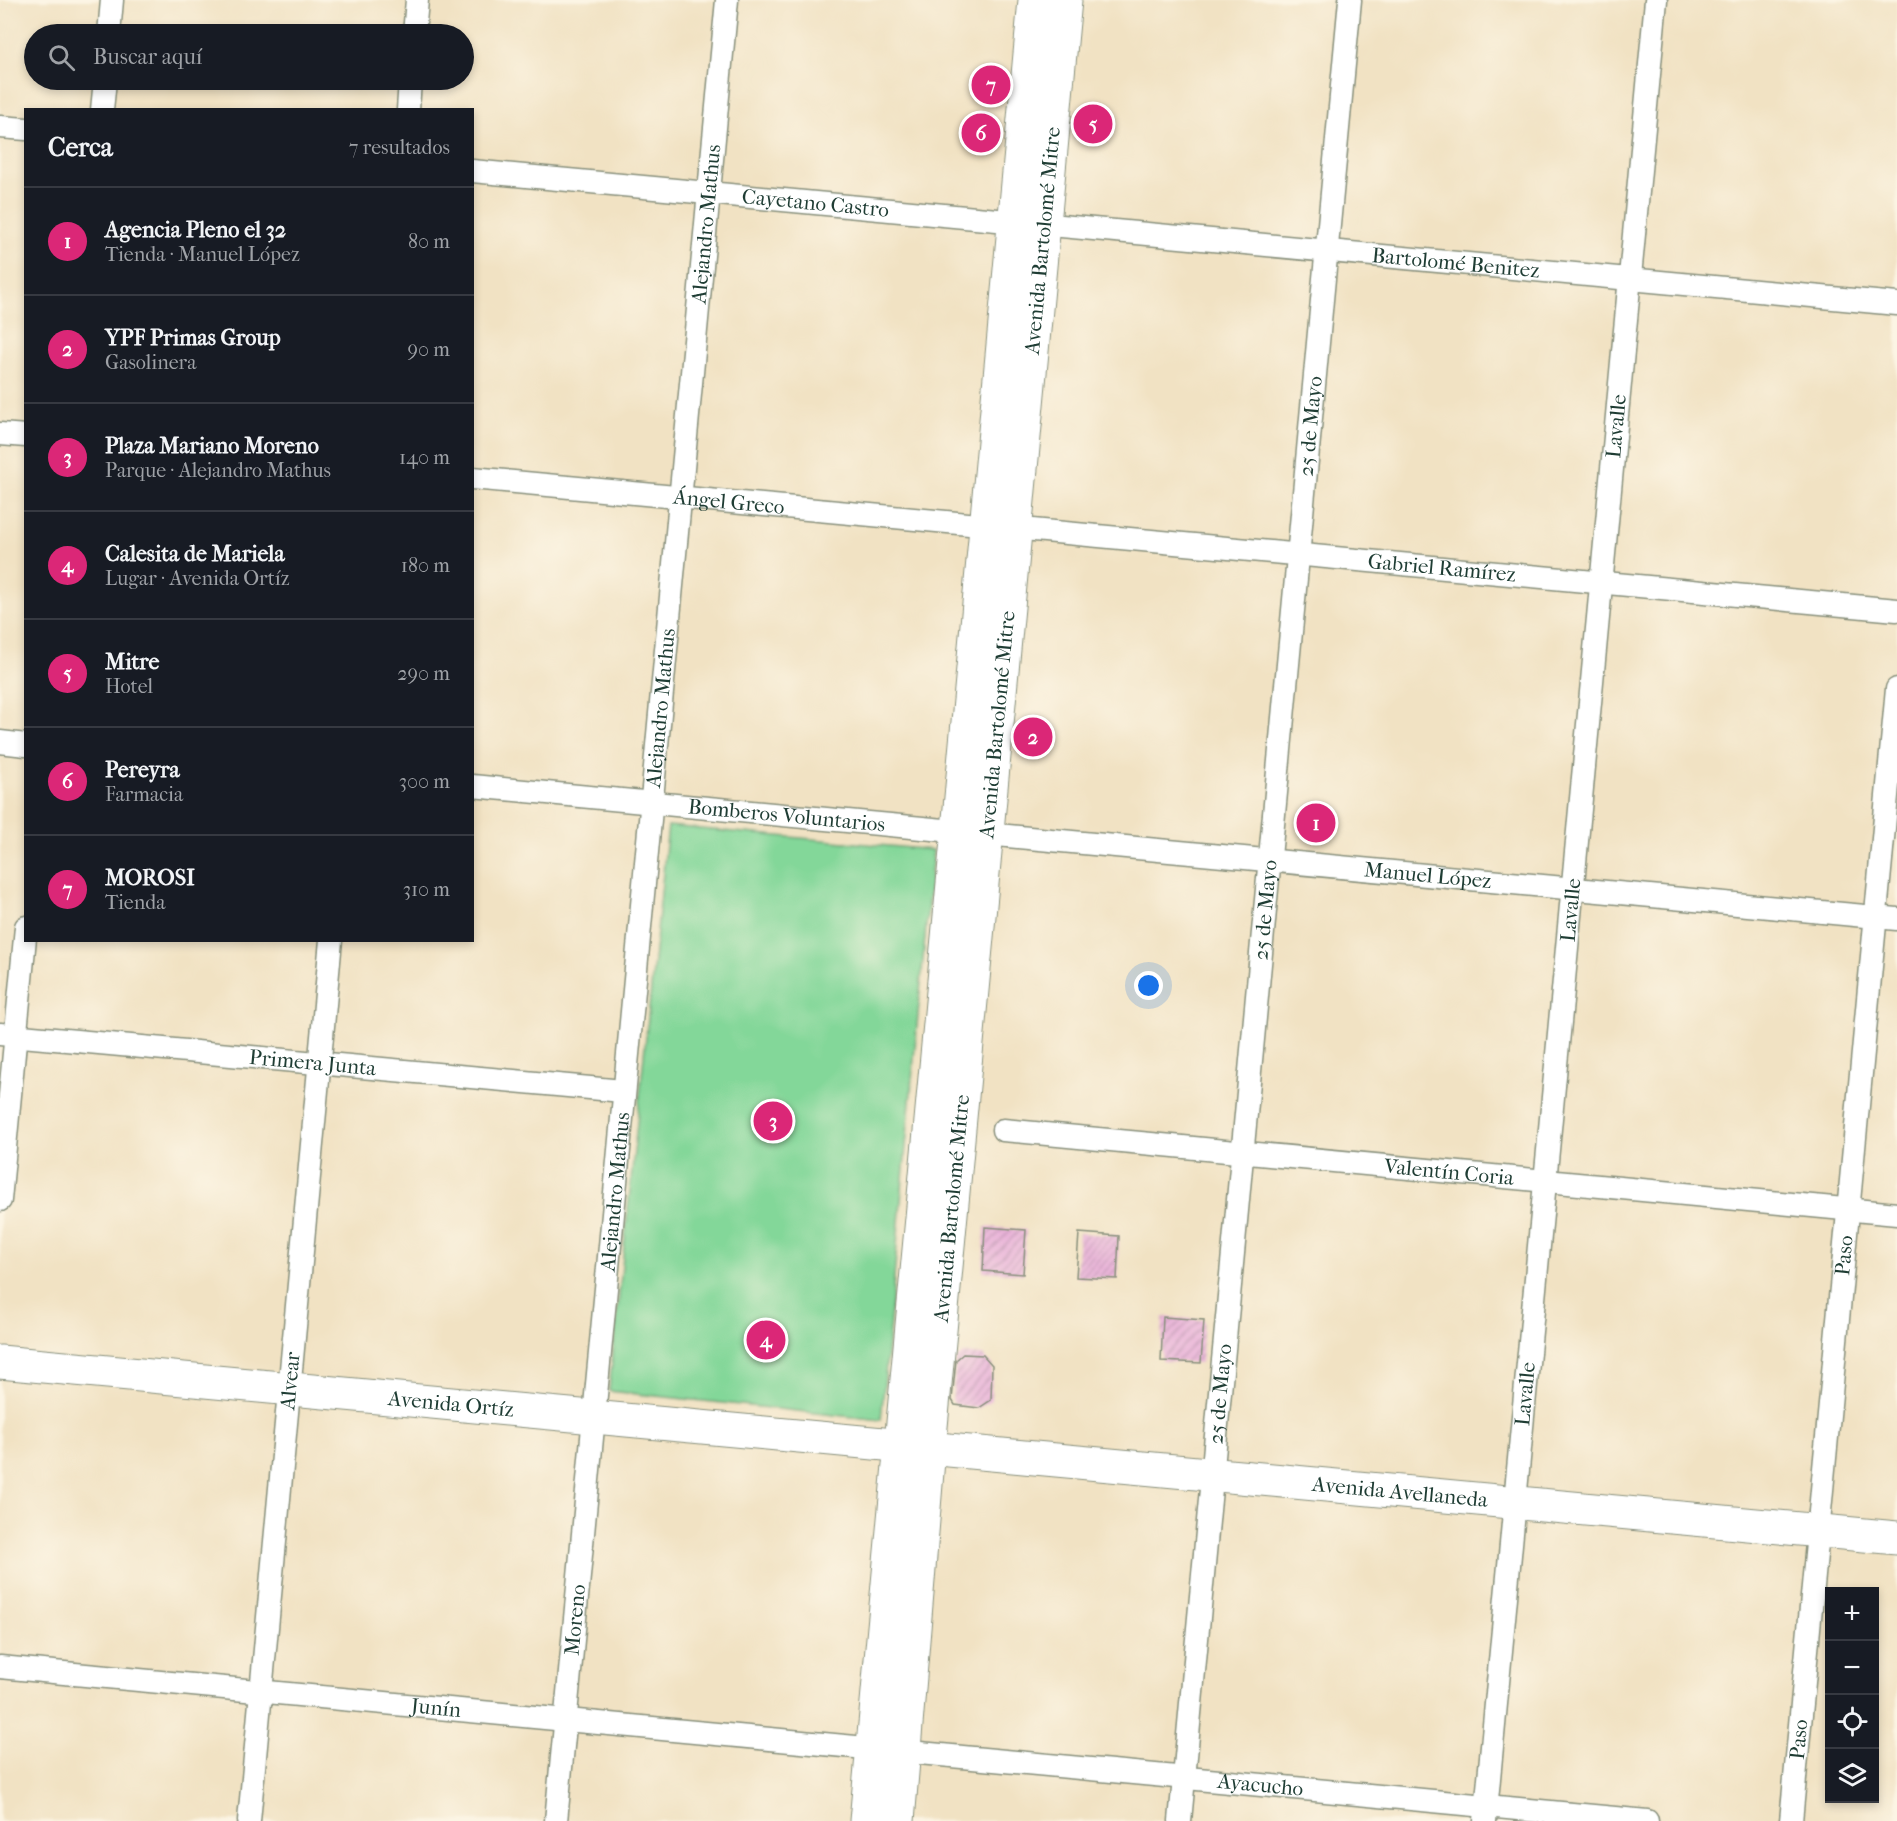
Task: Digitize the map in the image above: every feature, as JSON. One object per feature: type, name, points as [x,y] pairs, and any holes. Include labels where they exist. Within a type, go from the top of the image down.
[{"type":"main road","name":"Avenida Bartolomé Mitre","points":[[889,1750],[1029,223],[1035,0]]},
{"type":"main road","name":"Avenida Bartolomé Mitre","points":[[1029,223],[1065,0]]},
{"type":"main road","name":"Avenida Ortíz","points":[[0,1362],[915,1447]]},
{"type":"main road","name":"Avenida Avellaneda","points":[[915,1447],[1897,1538]]},
{"type":"main road","points":[[866,1821],[889,1750]]},
{"type":"main road","points":[[889,1750],[898,1821]]},
{"type":"street","points":[[110,24],[112,0]]},
{"type":"street","points":[[415,24],[417,0]]},
{"type":"street","name":"Alejandro Mathus","points":[[594,1417],[727,0]]},
{"type":"street","name":"25 de Mayo","points":[[1180,1821],[1350,0]]},
{"type":"street","name":"Lavalle","points":[[1486,1814],[1656,0]]},
{"type":"street","points":[[102,108],[104,90]]},
{"type":"street","points":[[408,108],[409,90]]},
{"type":"street","points":[[0,127],[24,129]]},
{"type":"street","name":"Cayetano Castro","points":[[474,171],[1029,223]]},
{"type":"street","name":"Bartolomé Benitez","points":[[1029,223],[1897,303]]},
{"type":"street","points":[[0,434],[24,436]]},
{"type":"street","name":"Ángel Greco","points":[[474,478],[1001,527]]},
{"type":"street","name":"Gabriel Ramírez","points":[[1001,527],[1897,610]]},
{"type":"street","name":"Paso","points":[[1791,1821],[1848,1210],[1886,918],[1897,688]]},
{"type":"street","points":[[0,742],[24,744]]},
{"type":"street","name":"Bomberos Voluntarios","points":[[474,786],[972,833]]},
{"type":"street","name":"Manuel López","points":[[972,833],[1886,918]]},
{"type":"street","points":[[0,1200],[8,1035],[24,939]]},
{"type":"street","name":"Alvear","points":[[249,1821],[331,942]]},
{"type":"street","name":"Primera Junta","points":[[8,1035],[623,1091]]},
{"type":"street","name":"Valentín Coria","points":[[1003,1130],[1897,1214]]},
{"type":"street","name":"Moreno","points":[[556,1821],[594,1417]]},
{"type":"street","name":"Junín","points":[[0,1667],[889,1750]]},
{"type":"street","name":"Ayacucho","points":[[889,1750],[1184,1778],[1486,1814],[1647,1821]]},
{"type":"green space","points":[[668,826],[933,850],[881,1420],[609,1391]]},
{"type":"building","points":[[985,1227],[1026,1230],[1023,1274],[983,1271]]},
{"type":"building","points":[[1079,1233],[1119,1236],[1117,1279],[1076,1277]]},
{"type":"building","points":[[1163,1317],[1204,1320],[1201,1363],[1161,1361]]},
{"type":"building","points":[[766,1329],[774,1332],[777,1340],[774,1348],[766,1351],[758,1348],[755,1340],[758,1332]]},
{"type":"building","points":[[963,1354],[983,1355],[992,1365],[991,1400],[979,1408],[955,1405],[952,1400],[956,1360]]},
{"type":"place","name":"MOROSI","points":[[991,85]]},
{"type":"place","name":"Mitre","points":[[1093,124]]},
{"type":"place","name":"Pereyra","points":[[981,133]]},
{"type":"place","name":"YPF Primas Group","points":[[1033,737]]},
{"type":"place","name":"Agencia Pleno el 32","points":[[1316,823]]},
{"type":"place","name":"Plaza Mariano Moreno","points":[[773,1121]]},
{"type":"place","name":"Calesita de Mariela","points":[[766,1340]]}]
